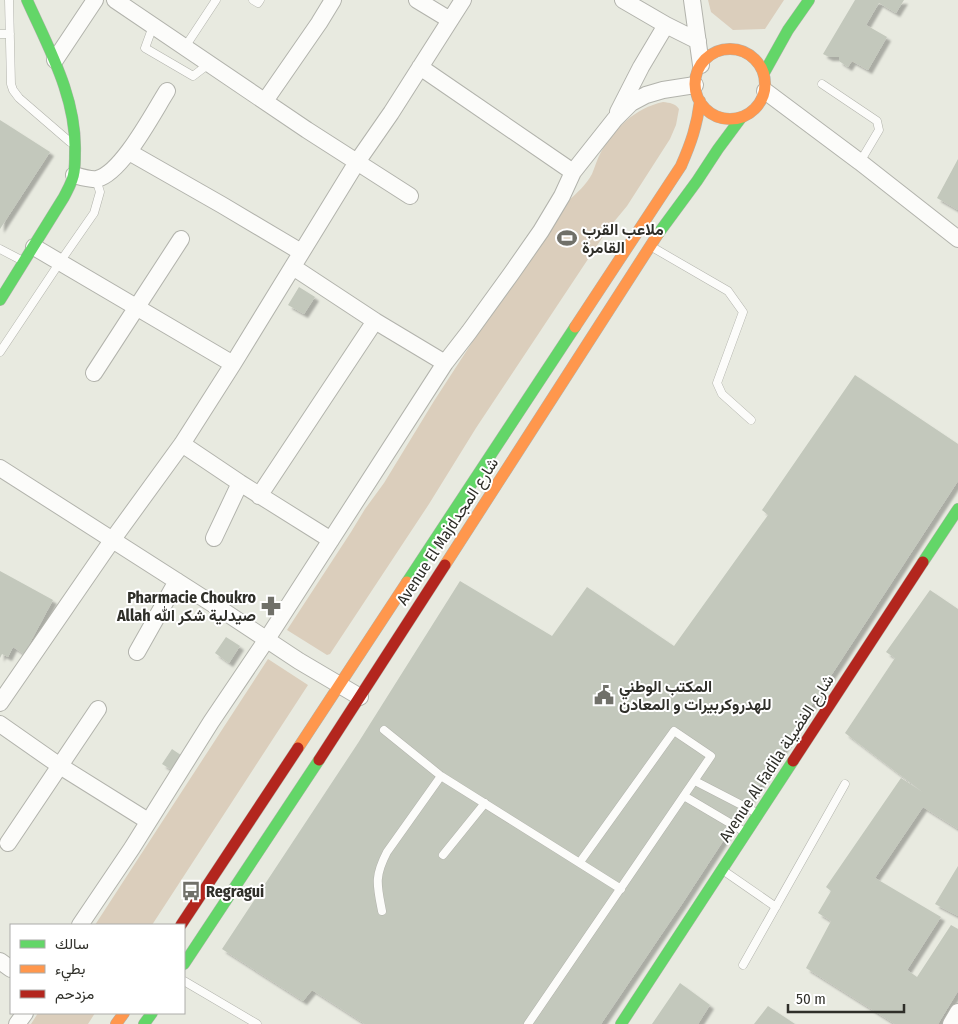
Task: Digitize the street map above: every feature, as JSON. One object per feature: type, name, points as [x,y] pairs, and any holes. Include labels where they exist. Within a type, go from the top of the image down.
[{"type":"main road","points":[[0,300],[61,204],[74,175],[76,134],[74,119],[55,60],[26,0]]},
{"type":"main road","points":[[764,73],[788,30],[809,0]]},
{"type":"main road","points":[[725,50],[744,52],[753,58],[764,73],[765,91],[760,103],[752,112],[741,118],[731,119],[713,115],[706,109],[696,94],[696,75],[701,65],[707,58],[725,50]]},
{"type":"main road","name":"Avenue El Majdشارع المجد","points":[[182,924],[681,166],[693,137],[700,101]]},
{"type":"main road","name":"Avenue El Majdشارع المجد","points":[[185,962],[360,697],[650,246],[741,118]]},
{"type":"main road","name":"Avenue Al Fadila شارع الفضيلة","points":[[622,1024],[958,510]]},
{"type":"street","points":[[55,60],[95,0]]},
{"type":"street","points":[[115,0],[410,196]]},
{"type":"street","points":[[265,101],[333,0]]},
{"type":"street","points":[[417,0],[450,20]]},
{"type":"street","points":[[0,703],[112,539],[182,444],[357,162],[464,0]]},
{"type":"street","points":[[624,0],[666,25],[698,41]]},
{"type":"street","points":[[692,0],[701,65]]},
{"type":"street","points":[[615,119],[641,67],[666,25]]},
{"type":"street","points":[[420,68],[573,172]]},
{"type":"street","points":[[81,924],[132,848],[211,722],[332,540],[445,363],[506,282],[541,230],[562,196],[573,172],[615,119],[631,103],[663,90],[695,85]]},
{"type":"street","points":[[74,175],[96,179],[106,175],[118,165],[129,152],[167,91]]},
{"type":"street","points":[[765,91],[958,238]]},
{"type":"street","points":[[129,152],[301,252]]},
{"type":"street","points":[[94,373],[181,239]]},
{"type":"street","points":[[34,247],[233,364]]},
{"type":"street","points":[[293,267],[375,321],[445,363]]},
{"type":"street","points":[[259,496],[375,321]]},
{"type":"street","points":[[182,444],[259,496],[332,540]]},
{"type":"street","points":[[0,468],[299,661],[360,697]]},
{"type":"street","points":[[214,538],[240,483]]},
{"type":"street","points":[[137,652],[177,581]]},
{"type":"street","points":[[8,843],[98,709]]},
{"type":"street","points":[[0,724],[60,766],[148,822]]},
{"type":"street","points":[[951,1024],[958,1012]]},
{"type":"lane","points":[[10,0],[11,84],[13,90],[19,98],[76,148]]},
{"type":"lane","points":[[186,47],[216,0]]},
{"type":"lane","points":[[253,0],[258,3],[260,0]]},
{"type":"lane","points":[[153,26],[146,48],[193,76],[210,63]]},
{"type":"lane","points":[[0,34],[10,34]]},
{"type":"lane","points":[[822,84],[877,121],[879,130],[860,162]]},
{"type":"lane","points":[[0,352],[94,213],[100,192],[96,179]]},
{"type":"lane","points":[[650,246],[728,291],[743,312],[717,383],[722,394],[751,420]]},
{"type":"lane","points":[[0,249],[25,262]]},
{"type":"lane","points":[[384,730],[441,776],[621,889]]},
{"type":"lane","points":[[528,1024],[712,756],[674,731],[580,862]]},
{"type":"lane","points":[[382,911],[377,882],[380,865],[387,852],[441,776]]},
{"type":"lane","points":[[695,781],[758,814]]},
{"type":"lane","points":[[743,965],[845,784]]},
{"type":"lane","points":[[684,796],[746,832]]},
{"type":"lane","points":[[443,854],[485,803]]},
{"type":"lane","points":[[722,870],[776,907]]},
{"type":"lane","points":[[185,982],[257,1024]]},
{"type":"shaded area","points":[[708,0],[784,0],[765,29],[733,30],[711,12]]},
{"type":"shaded area","points":[[663,102],[674,104],[679,109],[676,125],[670,139],[627,206],[608,229],[476,428],[429,504],[330,654],[327,655],[287,630],[365,509],[384,483],[484,324],[568,201],[590,178],[607,143],[619,127],[635,114]]},
{"type":"shaded area","points":[[268,659],[308,685],[153,924],[96,924]]},
{"type":"shaded area","points":[[37,1014],[94,1014],[88,1024],[31,1024]]},
{"type":"building","points":[[855,0],[904,0],[896,13],[879,3],[866,25],[887,37],[868,70],[852,61],[848,67],[839,61],[839,57],[829,57],[823,54]]},
{"type":"building","points":[[0,120],[50,152],[0,229]]},
{"type":"building","points":[[958,159],[958,210],[937,198]]},
{"type":"building","points":[[299,287],[315,297],[304,314],[288,305]]},
{"type":"building","name":"المكتب الوطني للهدروكربيرات و المعادن","points":[[855,375],[958,444],[958,481],[682,904],[601,1024],[365,1024],[312,990],[303,1001],[222,949],[358,743],[460,581],[552,636],[587,587],[674,646],[768,515],[762,510]]},
{"type":"building","points":[[0,571],[53,600],[24,654],[13,647],[8,657],[2,654],[0,658]]},
{"type":"building","points":[[930,590],[958,609],[958,829],[923,807],[875,878],[941,917],[907,970],[917,977],[951,925],[958,929],[958,991],[938,1024],[895,1024],[806,968],[831,921],[818,913],[831,891],[826,887],[901,778],[924,793],[845,733],[895,658],[886,652]]},
{"type":"building","points":[[226,637],[240,646],[229,663],[215,653]]},
{"type":"building","points":[[172,749],[185,758],[175,772],[162,764]]},
{"type":"building","points":[[958,866],[958,916],[935,904]]},
{"type":"building","points":[[680,983],[710,1005],[698,1024],[652,1024]]},
{"type":"building","points":[[768,1006],[795,1024],[754,1024]]},
{"type":"traffic: fast","points":[[0,300],[64,197],[75,167],[74,133],[66,93],[60,74],[27,0]]},
{"type":"traffic: fast","points":[[764,73],[788,30],[809,0]]},
{"type":"traffic: fast","points":[[658,234],[741,118]]},
{"type":"traffic: fast","points":[[407,582],[575,327]]},
{"type":"traffic: fast","points":[[923,562],[958,509]]},
{"type":"traffic: fast","points":[[185,962],[319,760]]},
{"type":"traffic: fast","points":[[621,1024],[793,761]]},
{"type":"traffic: fast","points":[[144,1024],[151,1014]]},
{"type":"traffic: slow","points":[[730,49],[743,52],[755,59],[762,71],[765,84],[762,97],[755,109],[743,116],[730,119],[717,116],[705,109],[698,97],[695,84],[698,71],[705,59],[717,52],[730,49]]},
{"type":"traffic: slow","points":[[575,327],[681,166],[693,134],[700,101]]},
{"type":"traffic: slow","points":[[445,565],[658,234]]},
{"type":"traffic: slow","points":[[298,748],[407,582]]},
{"type":"traffic: slow","points":[[116,1024],[123,1014]]},
{"type":"traffic: jam","points":[[793,761],[923,562]]},
{"type":"traffic: jam","points":[[319,760],[445,565]]},
{"type":"traffic: jam","points":[[182,924],[298,748]]},
{"type":"place","name":"ملاعب القرب القامرة","points":[[567,238]]},
{"type":"place","name":"Pharmacie Choukro Allah صيدلية شكر الله","points":[[271,606]]},
{"type":"place","name":"المكتب الوطني للهدروكربيرات و المعادن","points":[[604,695]]},
{"type":"place","name":"Regragui","points":[[191,891]]}]
